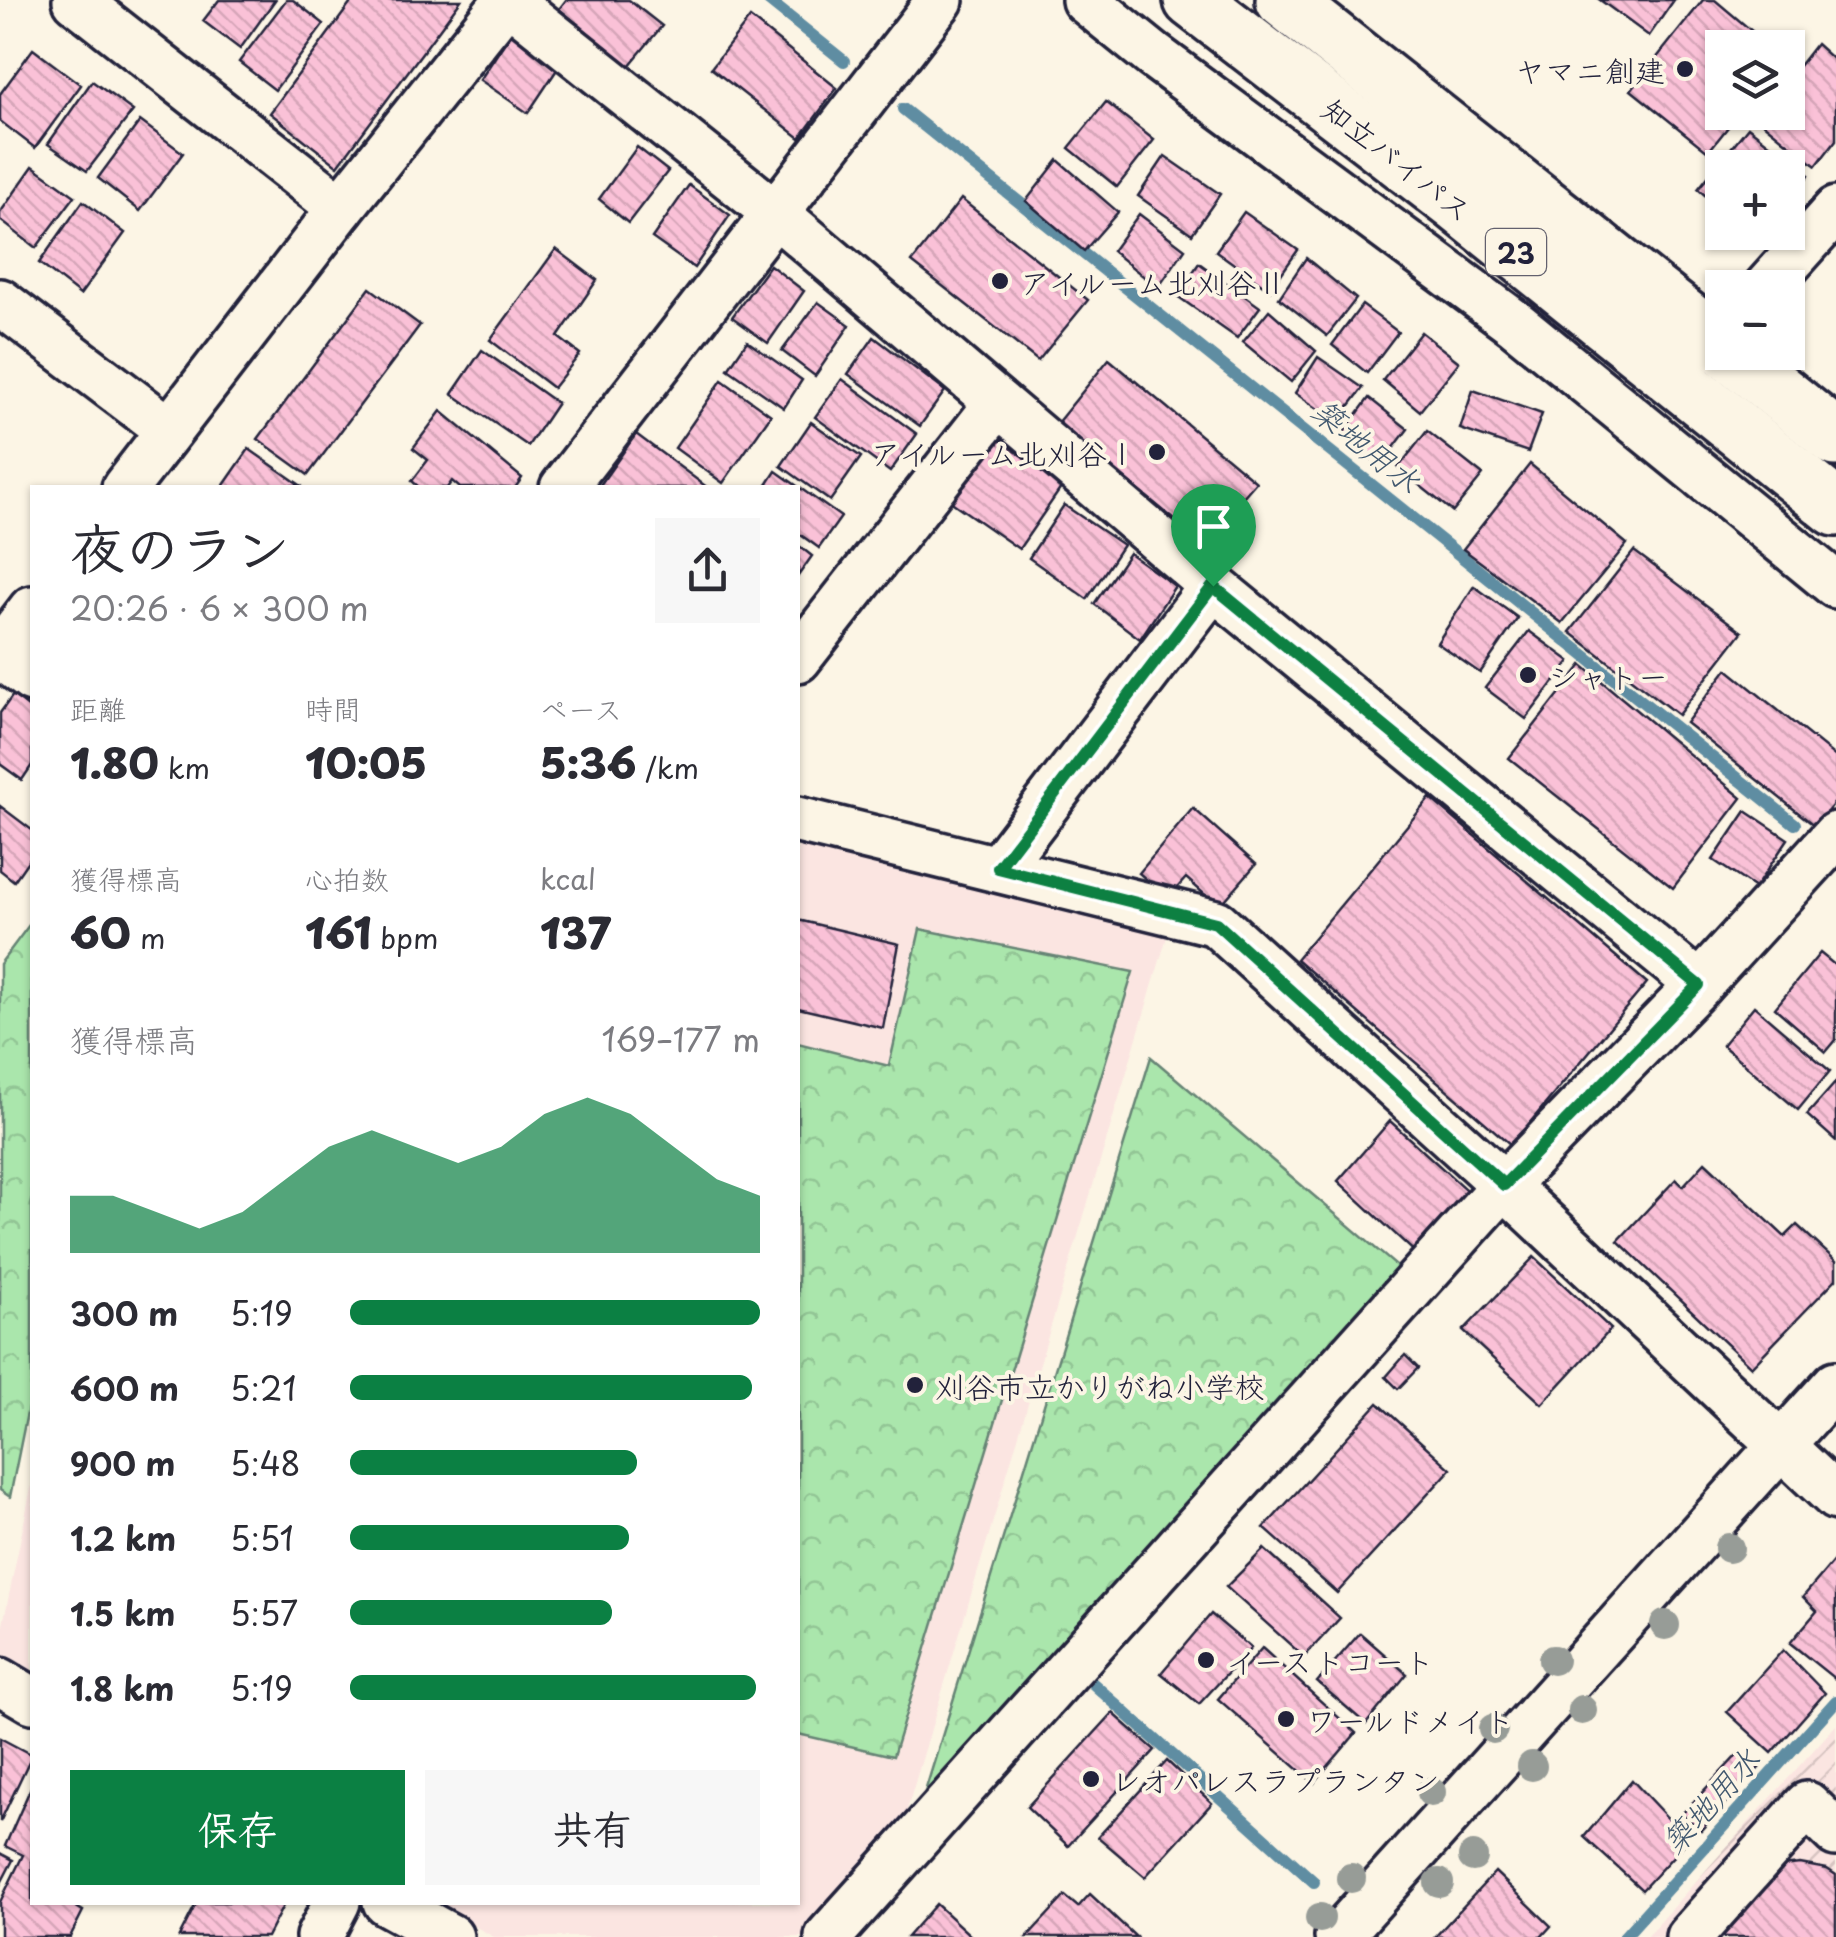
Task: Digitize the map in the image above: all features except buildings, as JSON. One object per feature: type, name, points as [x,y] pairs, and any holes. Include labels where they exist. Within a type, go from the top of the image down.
[{"type":"highway","name":"知立バイパス","points":[[1192,0],[1456,204],[1836,508]]},
{"type":"highway","name":"知立バイパス","points":[[1284,0],[1705,334]]},
{"type":"highway","points":[[1751,370],[1836,438]]},
{"type":"street","points":[[76,0],[341,208]]},
{"type":"street","points":[[127,485],[508,0],[774,212],[1213,586],[1699,985]]},
{"type":"street","points":[[565,485],[940,0]]},
{"type":"street","points":[[1085,0],[1153,55],[1516,324],[1836,585]]},
{"type":"street","points":[[1317,0],[1705,305]]},
{"type":"street","points":[[1782,270],[1836,210]]},
{"type":"street","points":[[0,302],[169,430]]},
{"type":"street","points":[[1785,370],[1836,413]]},
{"type":"street","points":[[800,656],[998,403]]},
{"type":"street","points":[[998,868],[1213,586]]},
{"type":"street","points":[[30,612],[0,653],[30,677]]},
{"type":"street","points":[[800,820],[1216,923],[1504,1185],[1836,1497]]},
{"type":"street","points":[[828,1937],[1504,1185],[1699,985],[1836,835]]},
{"type":"street","points":[[1338,1937],[1836,1384]]},
{"type":"street","points":[[0,1682],[30,1699]]},
{"type":"street","points":[[1689,1937],[1807,1805],[1836,1832]]},
{"type":"street","points":[[319,1937],[335,1905]]},
{"type":"street","points":[[391,1905],[450,1937]]},
{"type":"shaded area","name":"刈谷市立かりがね小学校","points":[[800,838],[1169,930],[898,1840],[808,1937],[494,1937],[437,1905],[800,1905]]},
{"type":"shaded area","points":[[30,1493],[30,1675],[0,1657],[0,1639]]},
{"type":"shaded area","points":[[1836,1725],[1836,1937],[1646,1937]]},
{"type":"green space","points":[[30,924],[30,1398],[10,1497],[0,1490],[0,964]]},
{"type":"green space","name":"刈谷市立かりがね小学校","points":[[920,929],[1133,972],[893,1756],[800,1734],[800,1044],[889,1066]]},
{"type":"green space","points":[[1151,1057],[1401,1270],[924,1795]]},
{"type":"waterway","name":"築地用水","points":[[768,0],[844,61]]},
{"type":"waterway","name":"築地用水","points":[[903,109],[1795,824]]},
{"type":"waterway","points":[[1089,1680],[1314,1882]]},
{"type":"waterway","name":"築地用水","points":[[1624,1937],[1836,1701]]},
{"type":"place","name":"ヤマニ創建","points":[[1685,69]]},
{"type":"place","name":"アイルーム北刈谷Ⅱ","points":[[1000,281]]},
{"type":"place","name":"アイルーム北刈谷Ⅰ","points":[[1157,452]]},
{"type":"place","name":"シャトー","points":[[1528,675]]},
{"type":"place","name":"刈谷市立かりがね小学校","points":[[915,1385]]},
{"type":"place","name":"イーストコート","points":[[1206,1660]]},
{"type":"place","name":"ワールドメイト","points":[[1286,1719]]},
{"type":"place","name":"レオパレスラプランタン","points":[[1091,1779]]},
{"type":"route","points":[[1213,586],[1699,985],[1504,1185],[1216,923],[998,868],[1213,586]]}]
